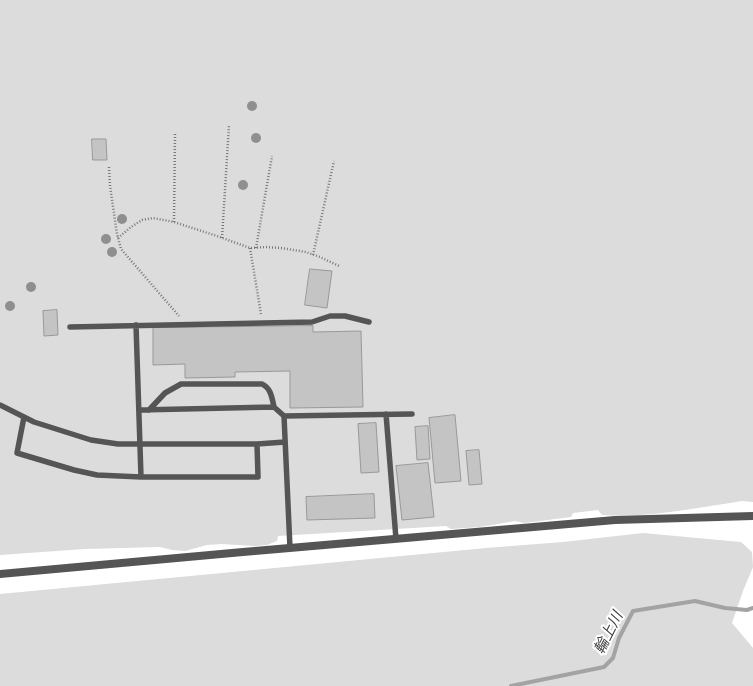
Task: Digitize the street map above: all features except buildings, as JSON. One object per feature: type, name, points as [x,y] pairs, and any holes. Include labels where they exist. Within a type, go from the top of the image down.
[{"type":"street","points":[[0,574],[615,520],[753,516]]},
{"type":"lane","points":[[70,327],[312,322],[330,316],[346,316],[369,322]]},
{"type":"lane","points":[[136,325],[140,477]]},
{"type":"lane","points":[[148,410],[165,393],[182,384],[262,384],[267,386],[274,407],[284,416],[412,414]]},
{"type":"lane","points":[[0,405],[34,422],[91,440],[118,444],[257,444],[285,442]]},
{"type":"lane","points":[[139,410],[274,407]]},
{"type":"lane","points":[[386,414],[396,539]]},
{"type":"lane","points":[[284,416],[290,548]]},
{"type":"lane","points":[[24,417],[17,453],[74,470],[97,475],[140,477],[258,477],[257,444]]},
{"type":"path","points":[[222,238],[229,125]]},
{"type":"path","points":[[174,222],[175,134]]},
{"type":"path","points":[[256,248],[272,156]]},
{"type":"path","points":[[313,255],[334,161]]},
{"type":"path","points":[[109,167],[110,186],[121,249],[186,324]]},
{"type":"path","points":[[118,238],[142,220],[153,218],[174,222],[250,248],[281,248],[306,252],[339,266]]},
{"type":"path","points":[[250,248],[262,323]]},
{"type":"shaded area","points":[[0,0],[753,0],[753,502],[742,501],[672,512],[620,516],[602,515],[598,510],[573,513],[571,517],[524,523],[515,521],[480,527],[451,529],[446,526],[278,536],[277,541],[267,545],[207,545],[185,551],[160,547],[85,549],[0,555]]},
{"type":"shaded area","points":[[643,533],[741,542],[752,552],[753,567],[732,623],[753,648],[753,686],[0,686],[0,594],[563,542]]},
{"type":"waterway","name":"輪上川","points":[[511,686],[604,667],[613,658],[619,638],[633,611],[695,601],[725,608],[747,610],[753,608]]}]
